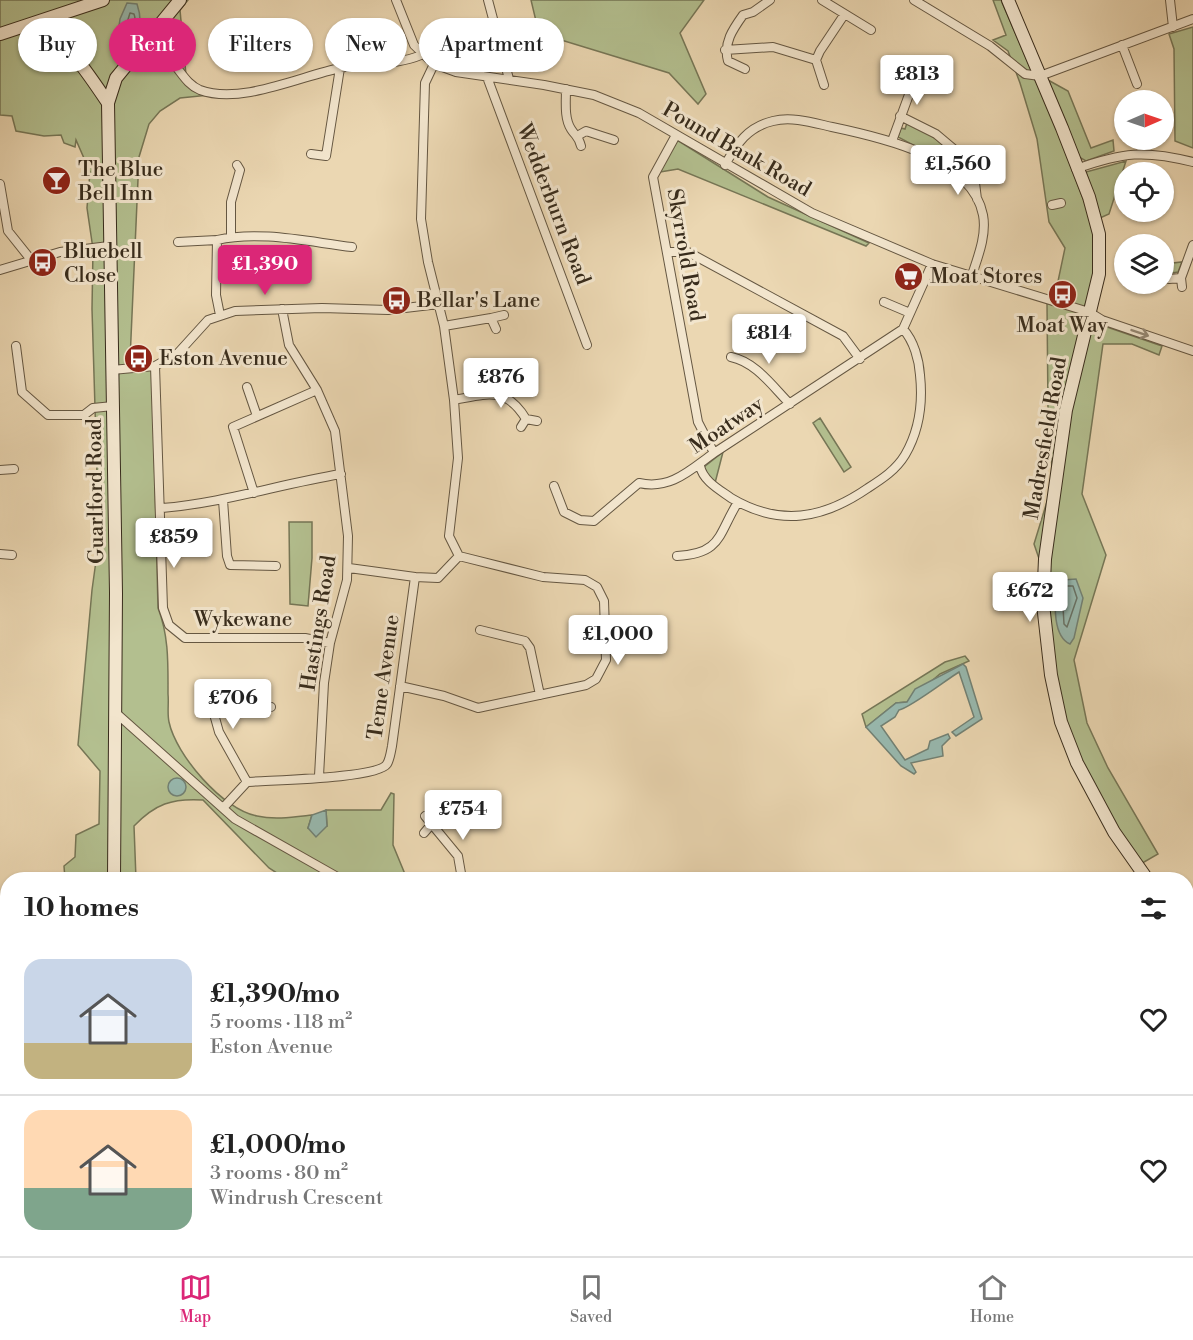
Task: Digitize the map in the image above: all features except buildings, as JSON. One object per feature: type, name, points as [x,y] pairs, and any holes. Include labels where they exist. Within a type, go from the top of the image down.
[{"type":"main road","points":[[54,18],[103,0]]},
{"type":"main road","points":[[165,18],[180,0]]},
{"type":"main road","name":"Madresfield Road","points":[[1008,0],[1089,197],[1099,234],[1099,274],[1066,410],[1045,559],[1043,603],[1051,675],[1068,744],[1114,832],[1141,872]]},
{"type":"main road","points":[[0,34],[18,29]]},
{"type":"main road","points":[[87,72],[108,103]]},
{"type":"main road","points":[[108,103],[116,78],[121,72]]},
{"type":"main road","name":"Guarlford Road","points":[[108,103],[116,713],[114,872]]},
{"type":"street","name":"Pound Bank Road","points":[[396,0],[419,52]]},
{"type":"street","points":[[488,0],[509,79]]},
{"type":"street","points":[[745,69],[728,61],[725,50],[732,32],[743,15],[753,12],[770,0]]},
{"type":"street","points":[[822,0],[871,30]]},
{"type":"street","points":[[914,0],[990,46],[1025,74],[1040,76],[1193,19]]},
{"type":"street","points":[[1170,0],[1173,27]]},
{"type":"street","points":[[824,85],[816,60],[844,15]]},
{"type":"street","points":[[1122,45],[1137,84]]},
{"type":"street","points":[[725,50],[773,47],[816,60]]},
{"type":"street","points":[[892,141],[914,81],[912,70]]},
{"type":"street","points":[[180,72],[188,82],[201,90],[237,92],[285,86],[328,72]]},
{"type":"street","points":[[311,154],[326,156],[339,72]]},
{"type":"street","points":[[400,686],[444,696],[478,708],[586,685],[597,679],[604,670],[607,650],[604,601],[597,587],[585,580],[543,577],[459,556],[448,536],[458,458],[454,400],[444,326],[428,262],[421,219],[425,83],[430,72]]},
{"type":"street","name":"Pound Bank Road","points":[[456,72],[509,79],[594,95],[639,113],[798,207],[932,264],[971,278],[1089,312],[1102,320],[1193,351]]},
{"type":"street","name":"Wedderburn Road","points":[[487,77],[587,345]]},
{"type":"street","points":[[914,81],[924,82]]},
{"type":"street","points":[[566,89],[570,128],[579,135],[581,146]]},
{"type":"street","points":[[900,116],[936,134],[958,154],[975,183],[977,200],[983,216],[983,236],[971,278]]},
{"type":"street","points":[[725,165],[739,140],[753,128],[774,120],[816,124],[892,141],[916,151],[947,168],[977,200]]},
{"type":"street","points":[[579,135],[586,130],[614,140]]},
{"type":"street","name":"Skyrrold Road","points":[[676,135],[653,177],[698,422],[714,453]]},
{"type":"street","points":[[1076,169],[1121,155],[1146,153],[1193,162]]},
{"type":"street","points":[[231,236],[231,202],[242,168]]},
{"type":"street","points":[[0,184],[8,231],[32,261]]},
{"type":"street","points":[[178,242],[217,240],[231,236],[352,247]]},
{"type":"street","points":[[217,240],[216,295],[220,315]]},
{"type":"street","points":[[1182,287],[1181,278],[1193,245]]},
{"type":"street","points":[[0,270],[60,252],[109,246]]},
{"type":"street","points":[[667,252],[688,252],[843,336],[860,359]]},
{"type":"street","points":[[700,466],[705,477],[738,502],[790,517],[818,514],[853,499],[890,473],[904,457],[914,436],[921,407],[920,368],[908,334],[903,329],[932,264]]},
{"type":"street","points":[[1174,279],[1181,278]]},
{"type":"street","points":[[884,302],[910,314]]},
{"type":"street","points":[[112,370],[155,366],[177,353],[208,320],[236,311],[388,310],[439,304]]},
{"type":"street","name":"Hastings Road","points":[[282,309],[289,345],[318,390],[335,431],[348,536],[349,568],[330,643],[324,683],[319,776]]},
{"type":"street","points":[[444,326],[504,315]]},
{"type":"street","points":[[491,318],[496,329]]},
{"type":"street","name":"Moatway","points":[[554,486],[564,512],[580,520],[594,521],[639,483],[664,485],[700,466],[714,453],[903,329]]},
{"type":"street","points":[[16,346],[22,392],[48,415],[84,415],[93,408],[112,406]]},
{"type":"street","points":[[731,357],[752,366],[790,404]]},
{"type":"street","name":"Wykewane","points":[[155,366],[162,508],[163,608],[169,625],[177,634],[185,638],[305,638],[330,643]]},
{"type":"street","points":[[247,387],[257,416]]},
{"type":"street","points":[[254,493],[233,428],[318,390]]},
{"type":"street","points":[[454,400],[491,393],[507,397],[518,405],[524,423],[537,421]]},
{"type":"street","points":[[0,470],[14,469]]},
{"type":"street","points":[[162,508],[223,500],[294,481],[341,474]]},
{"type":"street","points":[[223,500],[230,566],[276,566]]},
{"type":"street","points":[[677,556],[701,554],[712,546],[738,502]]},
{"type":"street","points":[[0,554],[12,555]]},
{"type":"street","points":[[349,568],[438,578],[459,556]]},
{"type":"street","name":"Teme Avenue","points":[[247,782],[286,782],[319,776],[365,774],[377,771],[387,764],[415,577]]},
{"type":"street","points":[[480,630],[525,641],[530,648],[540,695]]},
{"type":"street","points":[[223,808],[247,782],[219,732],[212,707],[272,707]]},
{"type":"street","points":[[116,713],[247,827],[328,872]]},
{"type":"street","points":[[424,816],[427,830],[458,856],[461,872]]},
{"type":"green space","points":[[0,0],[96,0],[98,4],[110,0],[188,0],[180,10],[181,18],[109,18],[109,72],[186,72],[186,75],[210,95],[180,98],[160,111],[149,124],[139,157],[130,360],[152,361],[158,608],[167,650],[169,722],[173,735],[191,765],[216,792],[244,812],[278,818],[312,815],[308,828],[327,826],[326,810],[381,810],[391,793],[394,794],[393,845],[404,872],[275,872],[203,800],[182,800],[165,804],[149,812],[134,826],[136,872],[64,872],[64,866],[75,857],[76,835],[99,824],[100,771],[78,745],[99,539],[92,309],[93,249],[87,208],[90,172],[76,140],[75,147],[64,143],[61,135],[44,136],[16,131],[12,116],[0,115]]},
{"type":"green space","points":[[531,0],[704,0],[680,33],[706,94],[698,104],[669,73],[564,41],[564,18],[535,18]]},
{"type":"green space","points":[[993,0],[1001,0],[1055,125],[1097,235],[1093,280],[1081,318],[1162,346],[1159,355],[1132,344],[1103,344],[1082,494],[1106,555],[1074,660],[1087,723],[1108,768],[1158,854],[1139,865],[1089,780],[1065,728],[1054,672],[1046,579],[1034,544],[1053,482],[1048,410],[1047,303],[1053,305],[1065,248],[1049,222],[1037,139],[1020,83],[1008,51],[993,40],[1006,35]]},
{"type":"green space","points":[[1193,27],[1193,148],[1175,141],[1174,49],[1169,34]]},
{"type":"green space","points":[[1048,80],[1068,91],[1091,148],[1113,140],[1114,151],[1086,161],[1079,157]]},
{"type":"green space","points":[[907,123],[938,140],[960,164],[973,185],[949,164],[898,137],[901,128],[905,129]]},
{"type":"green space","points":[[677,140],[768,197],[869,243],[866,246],[678,169],[660,172]]},
{"type":"green space","points":[[1114,164],[1114,198],[1109,214],[1100,218],[1086,172]]},
{"type":"green space","points":[[1182,262],[1178,272],[1174,273],[1174,263]]},
{"type":"green space","points":[[820,418],[851,467],[844,472],[813,423]]},
{"type":"green space","points":[[723,452],[715,483],[706,474],[704,467]]},
{"type":"green space","points":[[289,522],[312,522],[308,606],[290,604]]},
{"type":"green space","points":[[965,656],[969,661],[940,674],[907,702],[896,703],[866,727],[862,714],[945,662]]},
{"type":"water","points":[[127,3],[137,4],[140,18],[120,18]]},
{"type":"water","points":[[1076,579],[1083,598],[1074,638],[1070,644],[1064,640],[1057,626],[1056,587],[1063,580]]},
{"type":"water","points":[[963,664],[966,667],[982,719],[956,736],[952,732],[974,717],[959,672],[899,710],[895,717],[881,726],[905,760],[928,749],[930,741],[948,734],[950,738],[942,746],[943,756],[911,763],[916,772],[914,774],[901,766],[866,727],[896,703],[907,702],[915,689]]},
{"type":"water","points":[[177,778],[183,781],[186,787],[183,793],[177,796],[171,793],[168,787],[171,781]]},
{"type":"water","points":[[326,810],[327,826],[316,837],[308,828],[312,815]]},
{"type":"place","name":"The Blue Bell Inn","points":[[57,181]]},
{"type":"place","name":"Bluebell Close","points":[[43,263]]},
{"type":"place","name":"Moat Stores","points":[[909,276]]},
{"type":"place","name":"Moat Way","points":[[1062,294]]},
{"type":"place","name":"Bellar's Lane","points":[[396,300]]},
{"type":"place","name":"Eston Avenue","points":[[138,358]]}]
